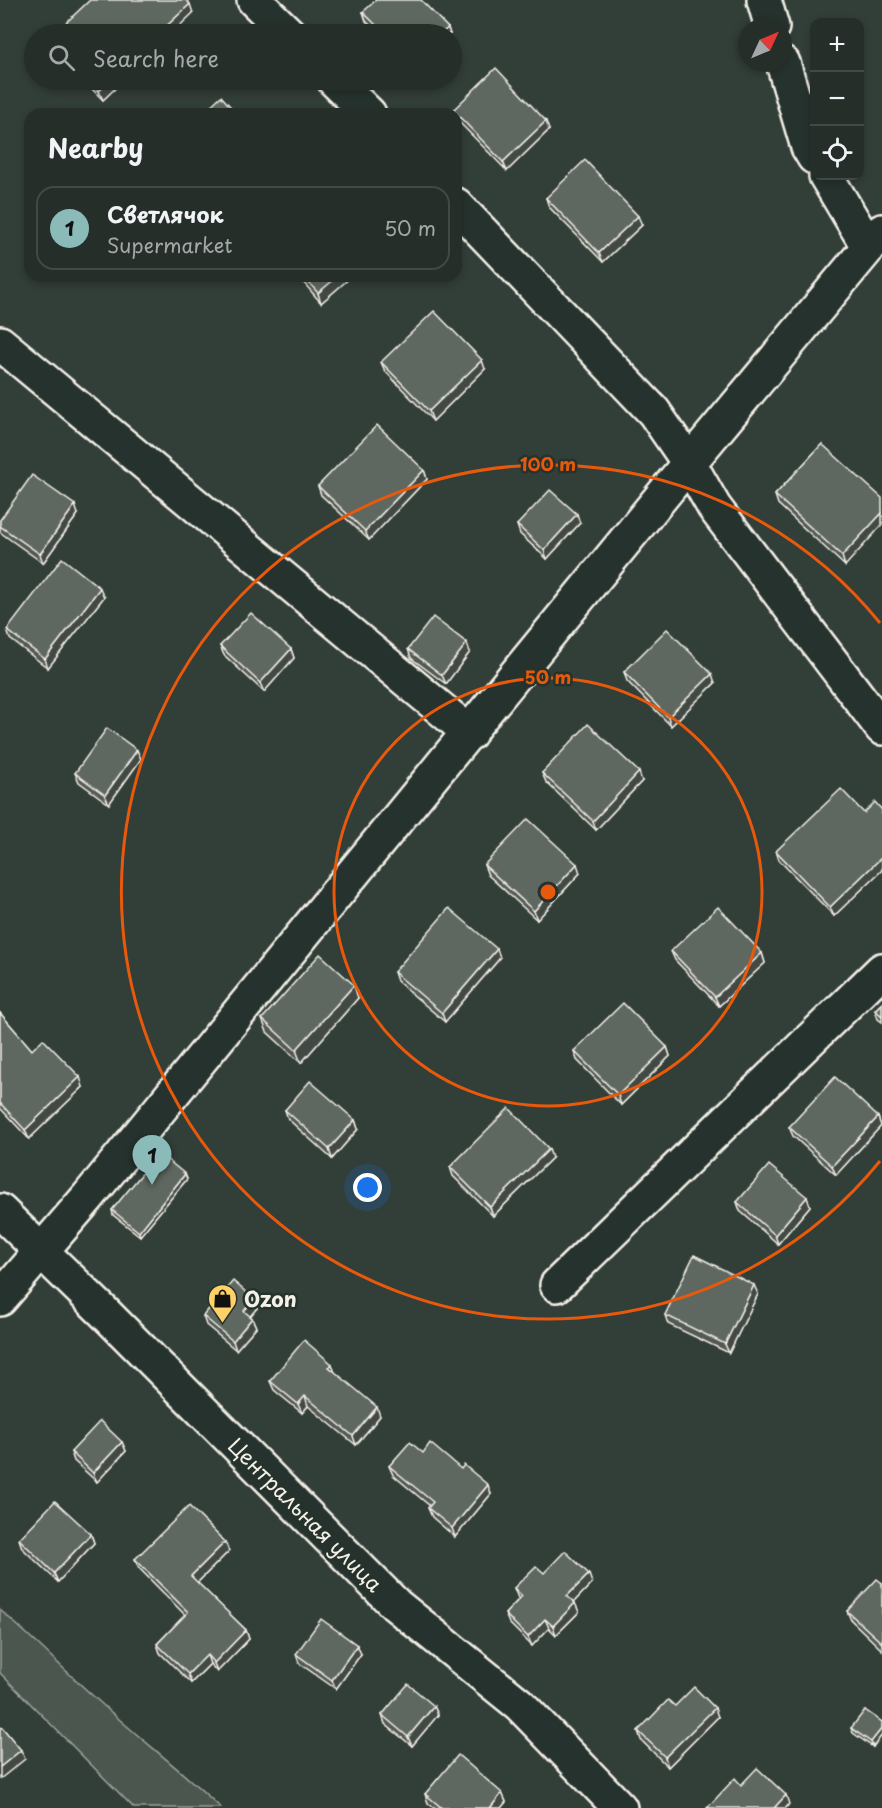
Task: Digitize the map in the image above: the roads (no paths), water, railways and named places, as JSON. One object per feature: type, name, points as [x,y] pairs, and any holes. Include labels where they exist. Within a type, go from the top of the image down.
[{"type":"street","points":[[254,0],[279,24]]},
{"type":"street","points":[[764,0],[769,18]]},
{"type":"street","points":[[786,72],[810,150]]},
{"type":"street","points":[[344,90],[363,108]]},
{"type":"street","points":[[0,1299],[470,733],[689,463],[875,239],[829,180]]},
{"type":"street","points":[[462,211],[654,412],[689,463],[714,507],[882,728]]},
{"type":"street","points":[[0,343],[470,733]]},
{"type":"street","points":[[557,1285],[882,969]]},
{"type":"street","name":"Центральная улица","points":[[0,1211],[396,1605],[520,1705],[621,1808]]},
{"type":"place","name":"Светлячок","points":[[152,1185]]},
{"type":"place","name":"Ozon","points":[[223,1324]]}]
